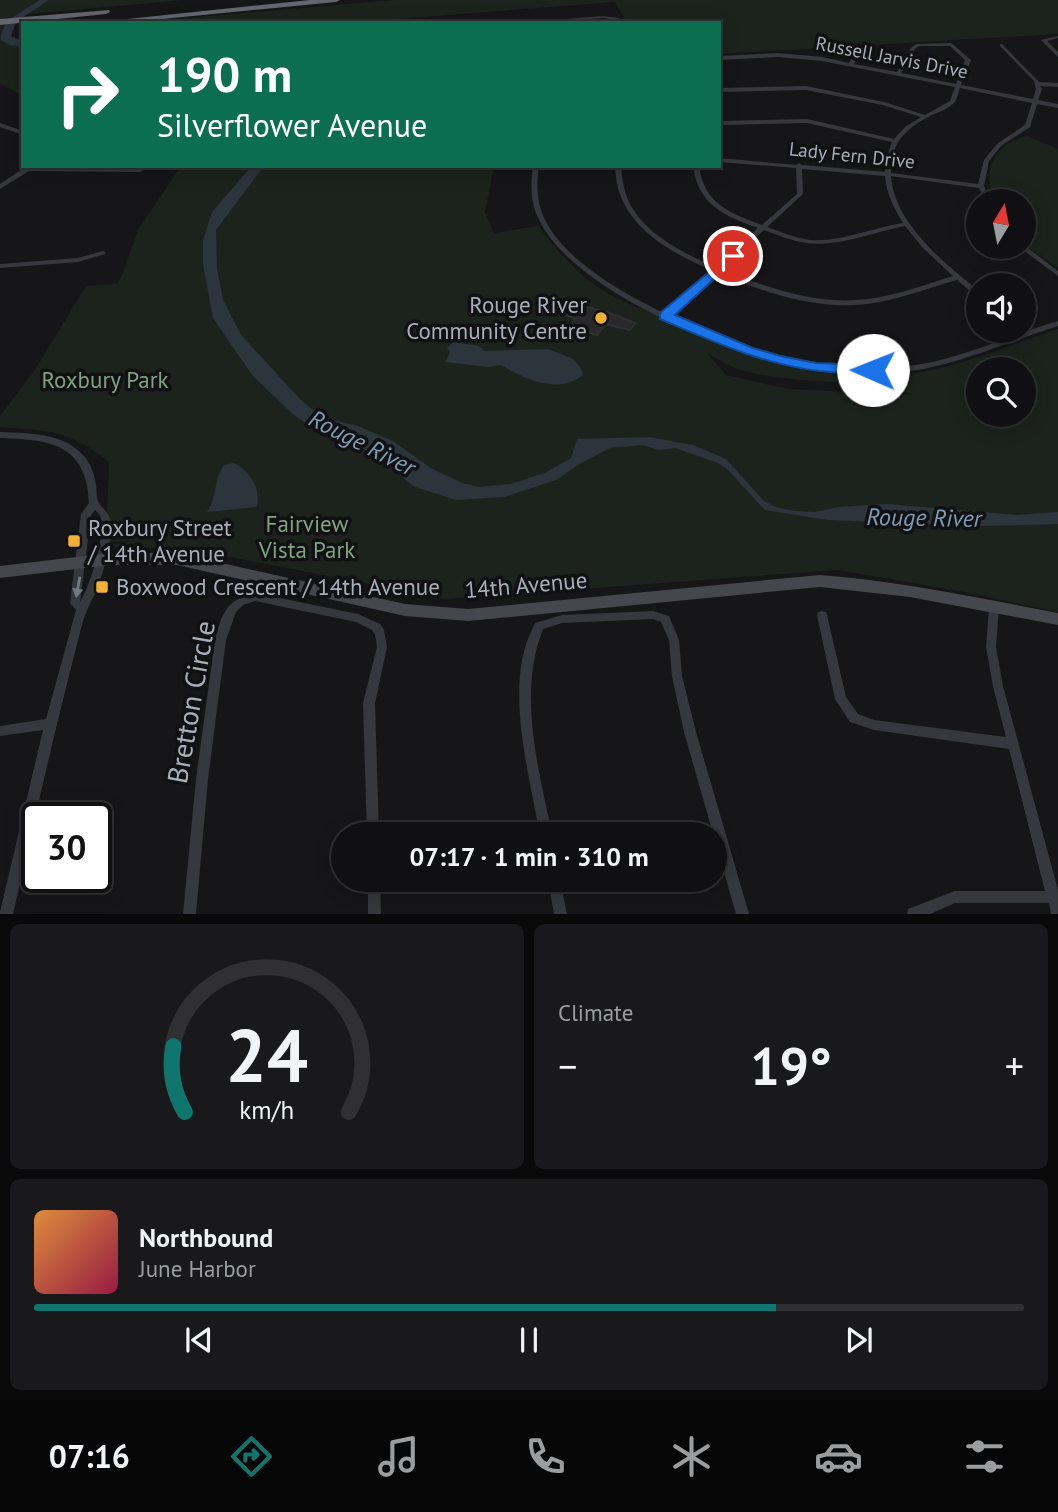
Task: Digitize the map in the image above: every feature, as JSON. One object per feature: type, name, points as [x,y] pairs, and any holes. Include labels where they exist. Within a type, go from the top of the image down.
[{"type":"highway","points":[[99,17],[240,0]]},
{"type":"highway","points":[[0,22],[336,0]]},
{"type":"highway","points":[[0,32],[21,30]]},
{"type":"main road","name":"14th Avenue","points":[[0,572],[99,560],[160,558],[207,564],[432,614],[468,615],[820,581],[882,586],[1058,620]]},
{"type":"street","points":[[545,21],[603,17],[618,21]]},
{"type":"street","points":[[1058,37],[1043,40],[1058,55]]},
{"type":"street","points":[[900,74],[915,46],[951,44],[960,50],[969,62],[952,102],[924,116],[895,141],[888,174],[889,186],[906,224],[920,242],[966,283]]},
{"type":"street","points":[[1002,45],[1038,84],[1058,85]]},
{"type":"street","points":[[852,64],[860,49]]},
{"type":"street","name":"Russell Jarvis Drive","points":[[721,58],[805,54],[1058,106]]},
{"type":"street","points":[[982,189],[983,169],[990,154],[1027,126],[1036,101],[1038,84]]},
{"type":"street","points":[[721,89],[806,88],[884,104],[924,116]]},
{"type":"street","points":[[721,123],[807,121],[895,141]]},
{"type":"street","points":[[0,125],[21,132]]},
{"type":"street","name":"Lady Fern Drive","points":[[721,160],[799,165],[981,186]]},
{"type":"street","points":[[665,316],[800,194],[799,165]]},
{"type":"street","points":[[0,187],[30,168],[140,170]]},
{"type":"street","points":[[536,168],[533,185],[541,220],[560,247],[604,284],[665,316],[764,356],[816,368],[900,370],[922,366],[987,343]]},
{"type":"street","points":[[618,168],[617,180],[621,194],[650,234],[683,255],[773,292],[824,303],[867,302],[958,277]]},
{"type":"street","points":[[696,168],[700,187],[714,205],[732,216],[792,239],[815,242],[837,240],[906,224]]},
{"type":"street","points":[[0,266],[78,260],[103,253]]},
{"type":"street","points":[[1036,258],[1058,274]]},
{"type":"street","points":[[1036,327],[1058,323]]},
{"type":"street","points":[[0,435],[49,439],[72,449],[88,466],[94,504],[86,514],[75,603],[80,609]]},
{"type":"street","points":[[6,914],[80,609],[88,601],[99,560],[106,521],[102,509],[94,504]]},
{"type":"street","name":"Bretton Circle","points":[[188,914],[205,743],[216,667],[228,617],[233,607],[243,599],[255,597],[358,618],[376,627],[380,633],[382,647],[369,703],[373,822]]},
{"type":"street","points":[[994,607],[991,647],[1014,744],[1056,897],[1058,914]]},
{"type":"street","points":[[544,822],[526,710],[526,676],[534,635],[539,626],[562,619],[653,615],[665,619],[674,640],[677,676],[716,822]]},
{"type":"street","points":[[822,615],[841,699],[854,718],[874,725],[1014,744]]},
{"type":"street","points":[[0,731],[50,724]]},
{"type":"street","points":[[727,859],[743,914]]},
{"type":"street","points":[[374,892],[375,914]]},
{"type":"street","points":[[556,892],[561,914]]},
{"type":"street","points":[[913,914],[956,897],[1056,897]]},
{"type":"green space","points":[[0,0],[182,0],[17,15],[3,34],[21,45],[21,95],[0,83]]},
{"type":"green space","points":[[393,0],[1058,0],[1058,34],[721,54],[721,21],[626,21],[615,2],[372,21],[154,21]]},
{"type":"green space","points":[[1027,136],[1058,149],[1058,268],[1036,252],[1036,189],[990,189],[993,160],[1006,145]]},
{"type":"green space","points":[[180,168],[494,168],[485,212],[494,233],[538,226],[576,269],[602,290],[718,344],[775,363],[835,374],[866,376],[919,373],[966,361],[966,427],[1036,427],[1036,357],[977,357],[1018,343],[1036,343],[1036,337],[1058,329],[1058,612],[838,570],[446,599],[236,558],[162,548],[122,549],[110,545],[134,541],[106,542],[109,462],[70,437],[46,431],[0,427],[0,416],[35,370],[86,286],[117,284],[138,230]],"holes":[[[707,353],[737,369],[784,378],[893,389],[914,395],[788,389],[726,375]]]},
{"type":"water","points":[[40,0],[49,0],[16,22],[11,36],[21,41],[21,47],[10,45],[1,40],[2,33],[9,21]]},
{"type":"water","name":"Rouge River","points":[[250,168],[262,168],[216,230],[217,268],[223,300],[241,335],[300,399],[321,417],[358,426],[393,441],[432,469],[462,483],[479,487],[510,484],[545,473],[571,458],[577,439],[649,437],[693,445],[726,459],[764,501],[793,511],[816,512],[838,507],[887,504],[1016,515],[1058,512],[1058,524],[950,527],[910,521],[828,520],[765,510],[727,469],[718,463],[675,448],[659,450],[642,445],[610,448],[556,480],[504,497],[456,500],[415,487],[376,456],[341,437],[313,429],[252,375],[213,318],[203,264],[203,241],[212,212]]},
{"type":"water","points":[[453,342],[478,346],[485,351],[548,349],[573,359],[583,375],[563,384],[541,383],[501,365],[488,367],[445,362],[450,352],[447,348]]},
{"type":"water","points":[[234,463],[245,471],[253,482],[257,507],[207,512],[224,465]]},
{"type":"building","name":"Rouge River Community Centre","points":[[563,301],[607,312],[635,323],[630,330],[605,324],[597,335],[570,327],[576,318],[554,311]]},
{"type":"place","name":"Rouge River Community Centre","points":[[601,318]]},
{"type":"place","name":"Roxbury Street / 14th Avenue","points":[[74,541]]},
{"type":"place","name":"Boxwood Crescent / 14th Avenue","points":[[102,587]]},
{"type":"route","points":[[733,256],[665,316],[748,351],[781,361],[816,368],[873,370]]},
{"type":"park label","name":"Roxbury Park","points":[[105,380]]},
{"type":"park label","name":"Fairview Vista Park","points":[[307,537]]}]
